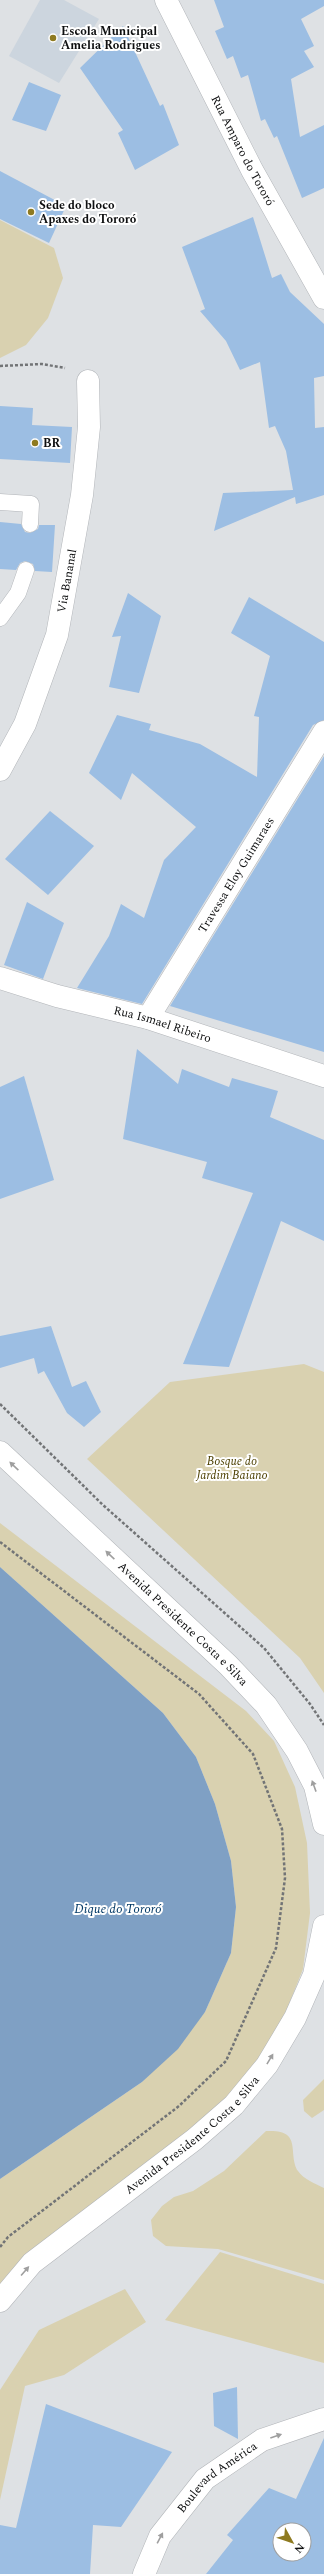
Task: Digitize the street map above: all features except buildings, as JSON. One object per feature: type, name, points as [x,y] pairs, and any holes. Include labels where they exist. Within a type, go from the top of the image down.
[{"type":"street","name":"Rua Amparo do Tororó","points":[[166,0],[252,170],[324,298]]},
{"type":"street","name":"Via Bananal","points":[[0,770],[24,724],[57,635],[84,481],[90,411],[88,381]]},
{"type":"street","name":"Travessa Eloy Guimaraes","points":[[148,1018],[324,732]]},
{"type":"street","name":"Rua Ismael Ribeiro","points":[[0,978],[57,996],[148,1018],[324,1076]]},
{"type":"street","name":"Avenida Presidente Costa e Silva","points":[[0,1452],[228,1665],[266,1705],[297,1751],[315,1786],[324,1824]]},
{"type":"street","name":"Avenida Presidente Costa e Silva","points":[[0,2301],[32,2263],[195,2139],[234,2105],[267,2065],[295,2018],[320,1963],[324,1926]]},
{"type":"street","name":"Boulevard América","points":[[144,2574],[160,2536],[205,2479],[262,2440],[324,2419]]},
{"type":"lane","points":[[0,502],[31,504],[30,524]]},
{"type":"lane","points":[[0,618],[18,593],[26,570]]},
{"type":"path","points":[[0,366],[42,364],[70,368],[88,381]]},
{"type":"path","points":[[0,1404],[103,1505],[264,1648],[310,1704],[324,1725]]},
{"type":"path","points":[[0,1542],[199,1694],[254,1754],[282,1830],[285,1878],[276,1948],[226,2061],[179,2106],[8,2237],[0,2247]]},
{"type":"shaded area","name":"Escola Municipal Amelia Rodrigues","points":[[40,0],[64,0],[99,19],[59,83],[9,56]]},
{"type":"green space","points":[[0,220],[54,248],[63,278],[48,318],[26,345],[0,358]]},
{"type":"green space","name":"Bosque do Jardim Baiano","points":[[304,1364],[324,1372],[324,1693],[300,1658],[87,1459],[170,1382]]},
{"type":"green space","points":[[0,1523],[246,1711],[274,1741],[295,1787],[307,1843],[310,1913],[303,1969],[283,2019],[255,2079],[30,2270],[0,2305],[0,2179],[142,2082],[205,2012],[231,1953],[236,1907],[231,1861],[215,1804],[196,1757],[163,1713],[0,1567]]},
{"type":"green space","points":[[324,2079],[324,2110],[312,2118],[304,2111],[303,2100]]},
{"type":"green space","points":[[266,2131],[278,2131],[290,2138],[295,2164],[300,2174],[306,2179],[324,2188],[324,2280],[218,2249],[166,2246],[153,2236],[151,2220],[162,2206],[174,2197],[193,2191],[224,2171]]},
{"type":"green space","points":[[220,2252],[324,2284],[324,2363],[165,2320]]},
{"type":"green space","points":[[125,2289],[146,2322],[64,2375],[25,2386],[0,2500],[0,2390],[39,2330]]},
{"type":"water","name":"Dique do Tororó","points":[[0,1567],[163,1713],[196,1757],[215,1804],[231,1861],[236,1907],[231,1953],[205,2012],[178,2049],[142,2082],[0,2179]]},
{"type":"place","name":"Escola Municipal Amelia Rodrigues","points":[[53,38]]},
{"type":"place","name":"Sede do bloco Apaxes do Tororó","points":[[31,212]]},
{"type":"place","name":"BR","points":[[35,443]]}]
